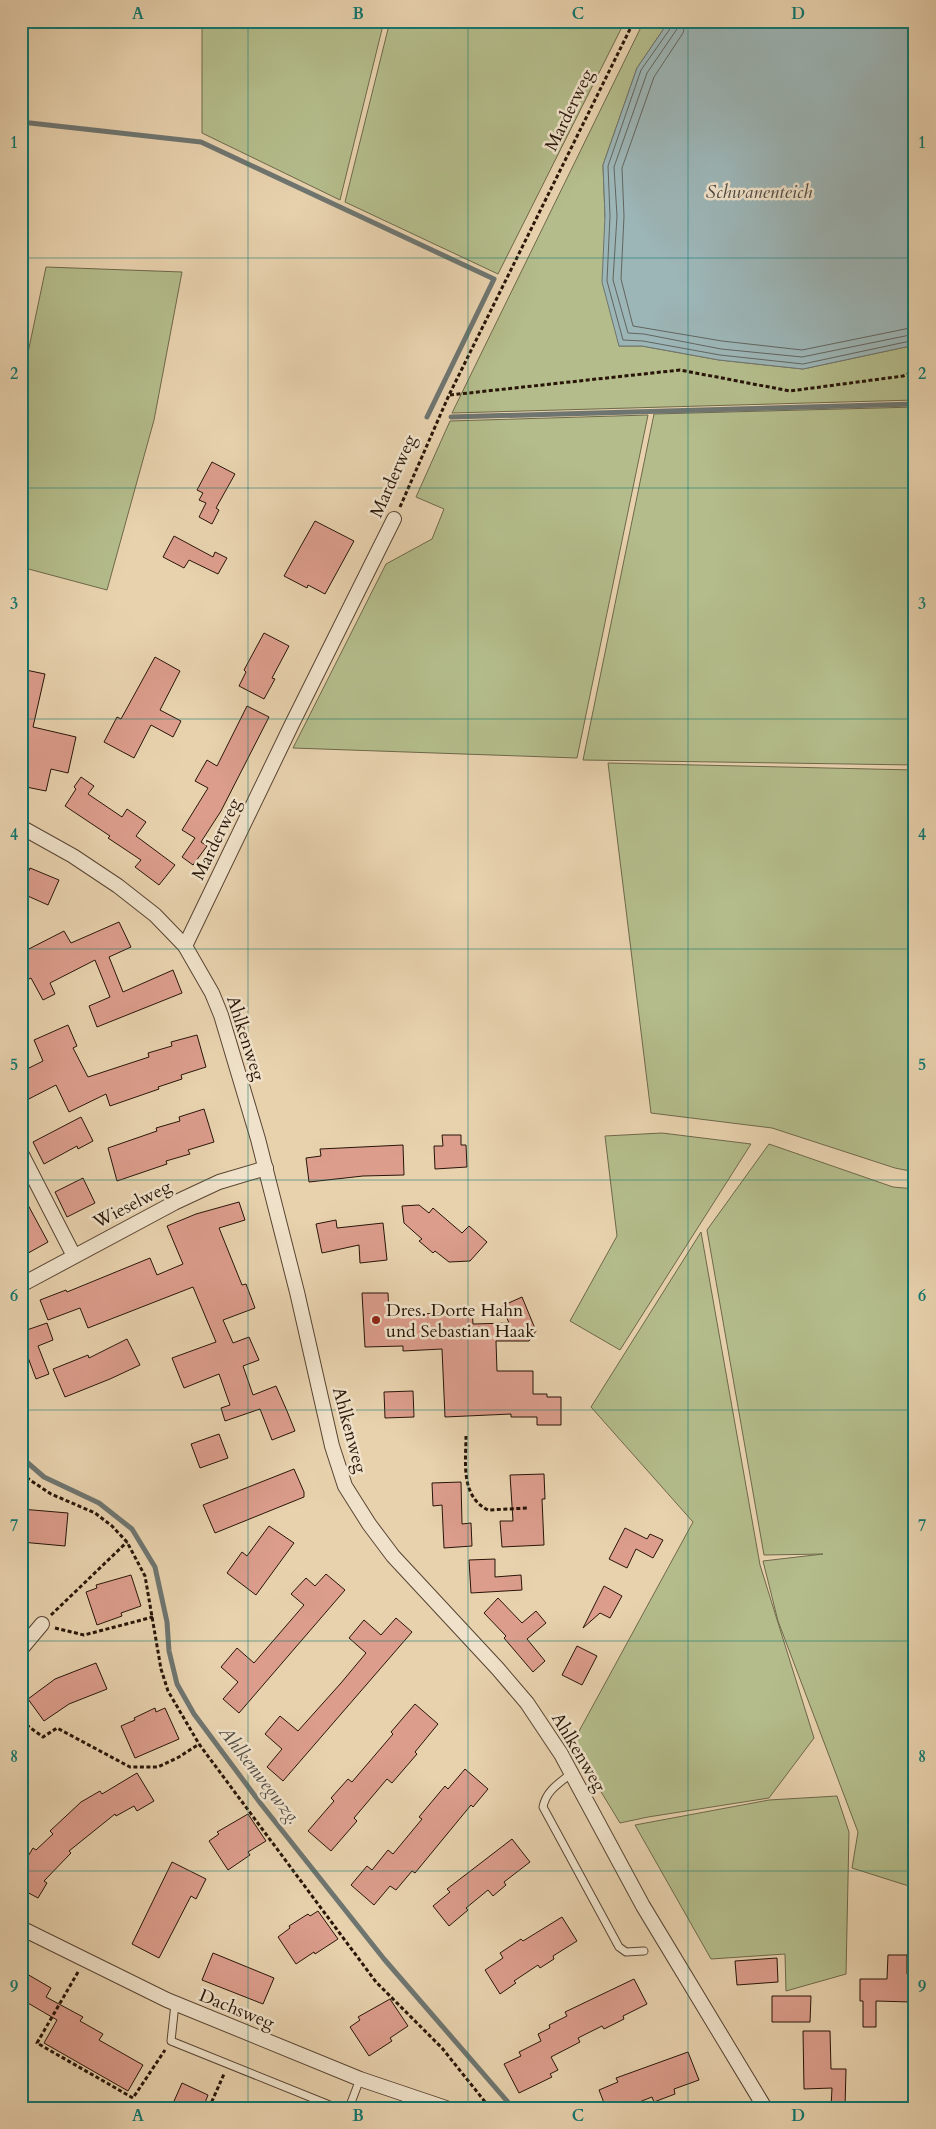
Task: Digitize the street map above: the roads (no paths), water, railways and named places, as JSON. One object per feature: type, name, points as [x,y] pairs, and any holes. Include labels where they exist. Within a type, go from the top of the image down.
[{"type":"street","name":"Marderweg","points":[[185,946],[288,731],[394,519]]},
{"type":"street","name":"Ahlkenweg","points":[[21,827],[73,856],[118,886],[155,915],[185,946],[212,993],[222,1015],[266,1168],[297,1292],[332,1446],[345,1486],[369,1524],[393,1556],[527,1703],[561,1754],[643,1906],[765,2108]]},
{"type":"street","points":[[21,1153],[74,1256]]},
{"type":"street","name":"Wieselweg","points":[[21,1285],[219,1182],[266,1168]]},
{"type":"street","points":[[21,1649],[42,1624]]},
{"type":"street","name":"Dachsweg","points":[[21,1928],[175,2004],[360,2079],[446,2108]]},
{"type":"lane","points":[[572,1773],[552,1789],[544,1799],[543,1807],[618,1947],[626,1952],[644,1951]]},
{"type":"lane","points":[[175,2004],[171,2041],[336,2108]]},
{"type":"lane","points":[[349,2108],[360,2079]]},
{"type":"water","name":"Schwanenteich","points":[[669,21],[915,21],[915,345],[803,369],[719,360],[642,346],[619,346],[602,282],[605,216],[603,165],[637,68]]},
{"type":"waterway","points":[[21,122],[201,142],[494,279],[427,417]]},
{"type":"waterway","points":[[451,417],[915,404]]},
{"type":"waterway","name":"Ahlkenwegwzg.","points":[[21,1457],[44,1477],[99,1503],[132,1529],[155,1567],[167,1622],[169,1651],[177,1684],[194,1714],[261,1804],[384,1959],[513,2108]]},
{"type":"place","name":"Dres. Dorte Hahn und Sebastian Haak","points":[[376,1320]]}]
